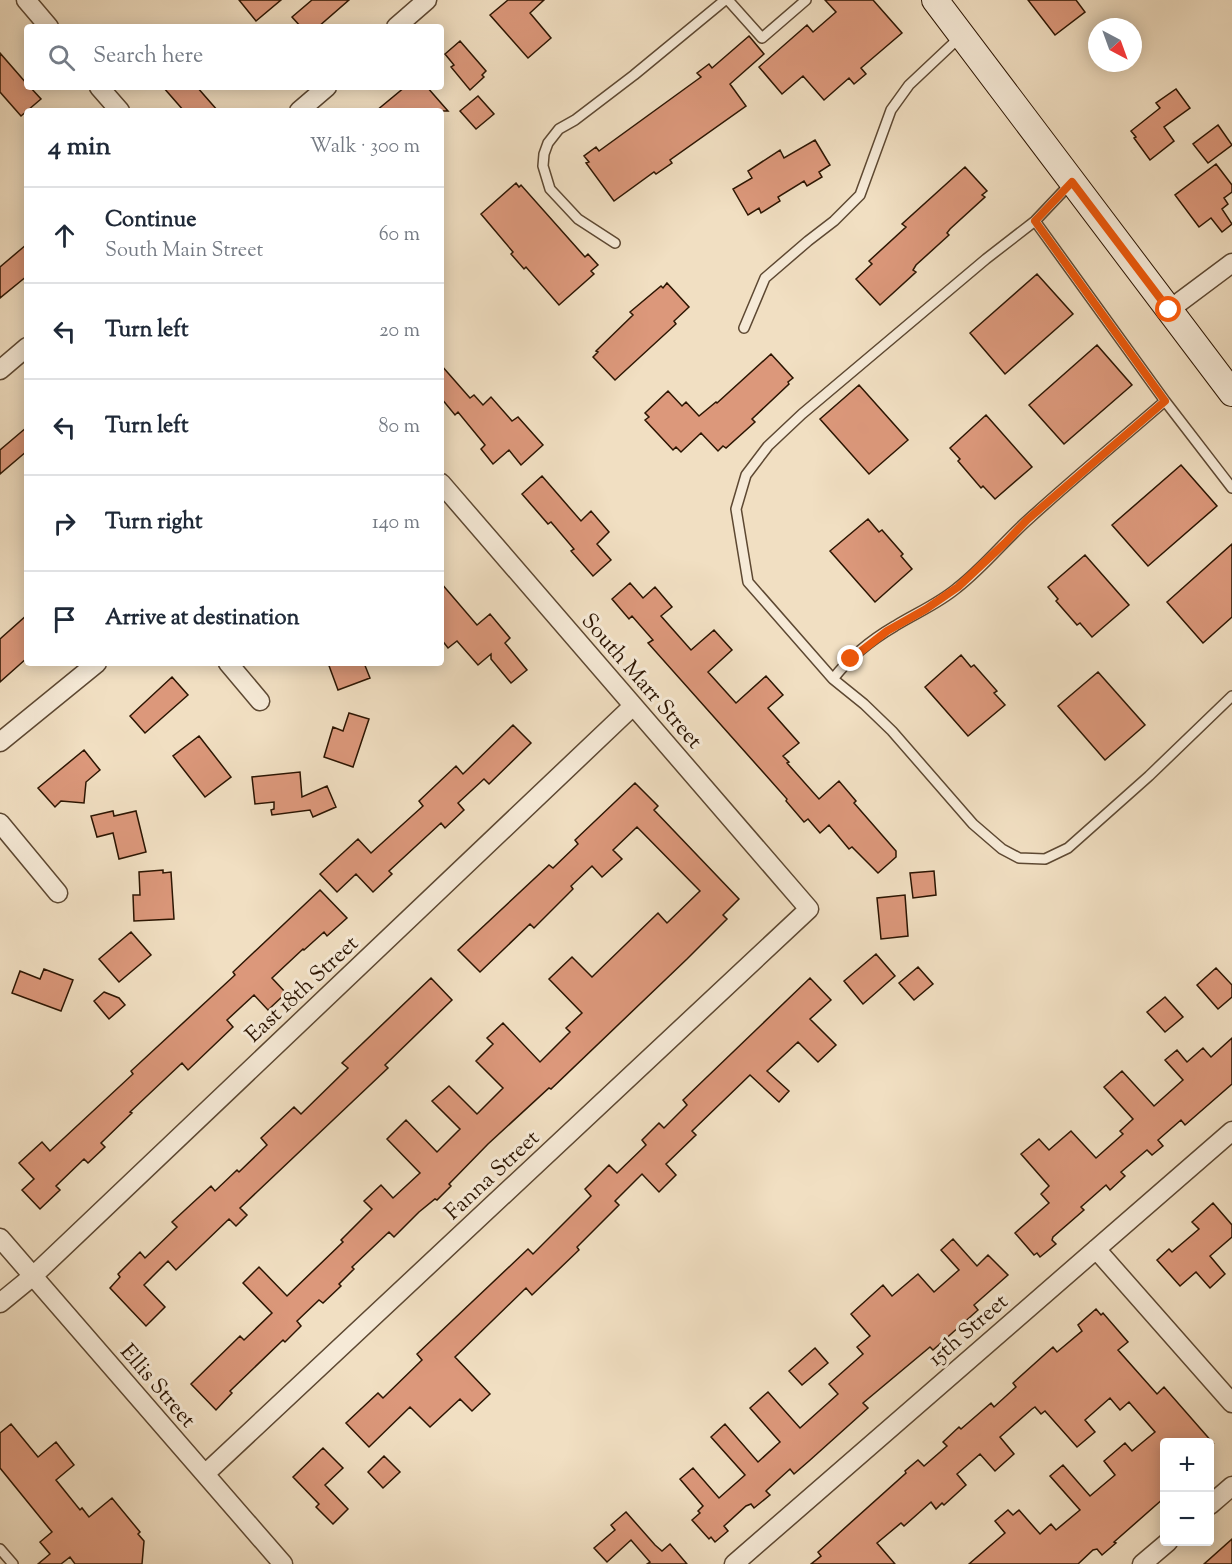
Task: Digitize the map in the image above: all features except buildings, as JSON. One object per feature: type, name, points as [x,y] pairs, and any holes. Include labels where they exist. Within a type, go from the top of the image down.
[{"type":"main road","points":[[935,0],[1232,393]]},
{"type":"street","points":[[26,0],[46,24]]},
{"type":"street","points":[[399,24],[427,0]]},
{"type":"street","points":[[102,90],[117,108]]},
{"type":"street","points":[[302,108],[324,90]]},
{"type":"street","points":[[1169,310],[1232,263]]},
{"type":"street","points":[[0,370],[24,350]]},
{"type":"street","name":"South Marr Street","points":[[444,486],[809,909]]},
{"type":"street","points":[[0,742],[93,666]]},
{"type":"street","points":[[231,666],[260,701]]},
{"type":"street","name":"East 18th Street","points":[[0,1303],[33,1276],[633,706]]},
{"type":"street","points":[[0,823],[58,893]]},
{"type":"street","name":"Fanna Street","points":[[205,1474],[809,909]]},
{"type":"street","name":"15th Street","points":[[734,1564],[1232,1131]]},
{"type":"street","name":"Ellis Street","points":[[0,1238],[283,1564]]},
{"type":"street","points":[[1096,1249],[1232,1403]]},
{"type":"street","points":[[1214,1501],[1232,1486]]},
{"type":"street","points":[[1142,1564],[1162,1546]]},
{"type":"lane","points":[[615,243],[578,219],[550,189],[545,178],[544,154],[548,143],[559,129],[575,120],[634,75],[727,0],[762,38],[806,0]]},
{"type":"lane","points":[[744,328],[765,278],[834,221],[860,195],[891,110],[909,85],[962,35]]},
{"type":"lane","points":[[1072,182],[1035,221],[986,259],[802,414],[768,446],[746,475],[736,509],[748,582],[833,679],[892,731],[982,833],[1008,853],[1020,858],[1032,860],[1051,857],[1068,848],[1149,776],[1232,696]]},
{"type":"lane","points":[[1035,221],[1165,401],[1232,488]]},
{"type":"lane","points":[[833,679],[876,638],[958,587],[1027,520],[1165,401]]},
{"type":"lane","points":[[0,1549],[13,1564]]},
{"type":"route","points":[[851,659],[876,638],[943,599],[958,587],[1027,520],[1165,401],[1035,221],[1072,182],[1169,310]]}]
